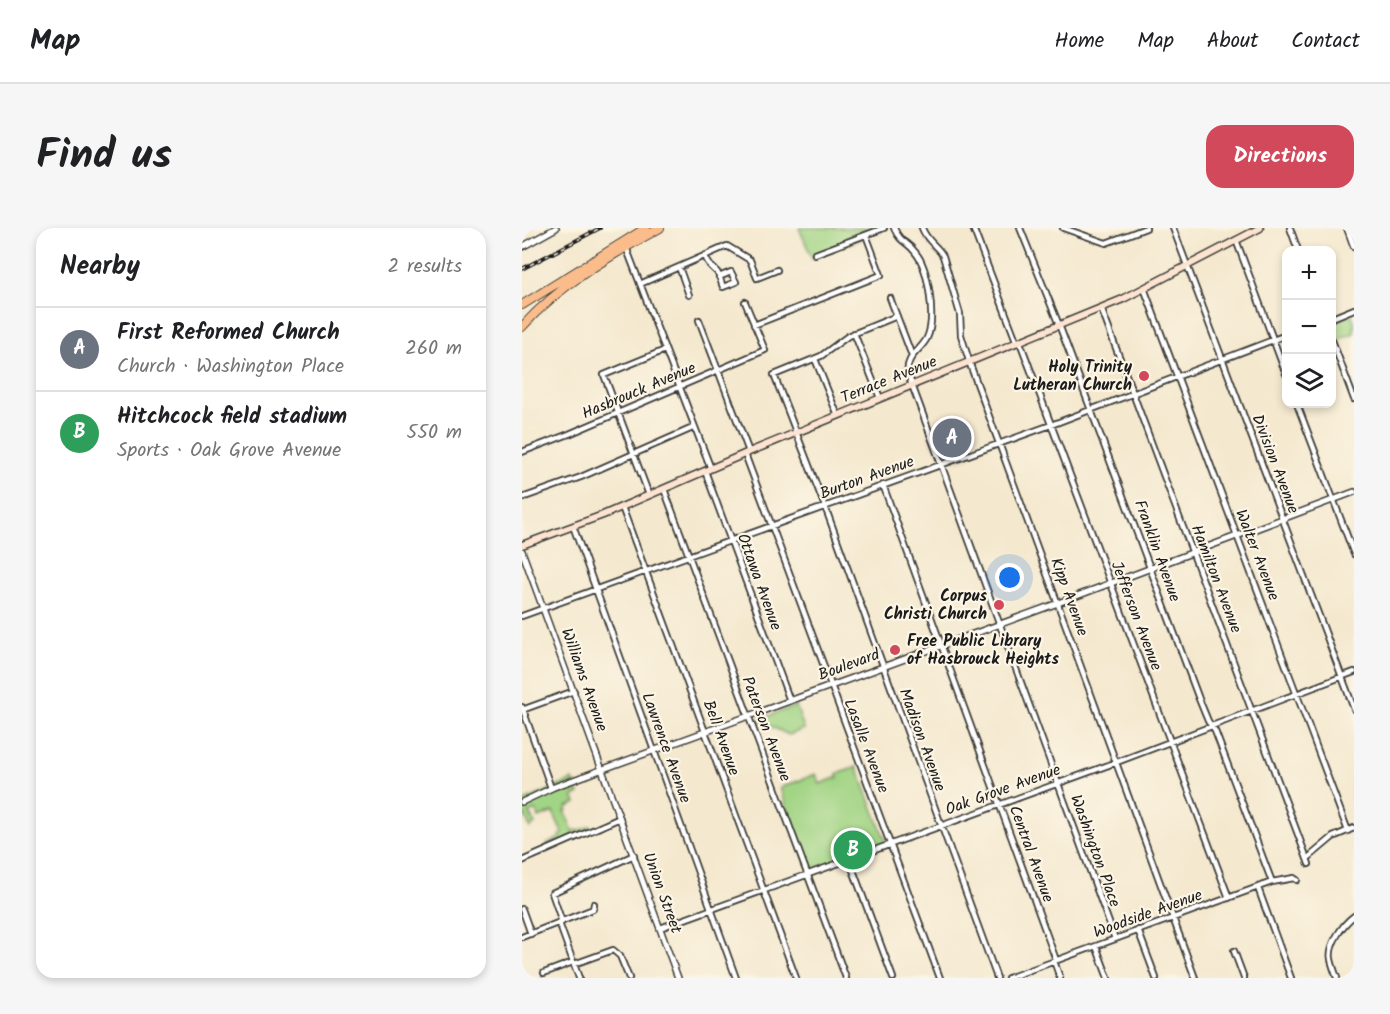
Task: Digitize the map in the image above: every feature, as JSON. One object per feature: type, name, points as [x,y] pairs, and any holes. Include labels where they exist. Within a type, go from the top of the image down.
[{"type":"highway","points":[[522,305],[646,228]]},
{"type":"highway","points":[[522,327],[562,289],[626,247],[660,228]]},
{"type":"highway","points":[[522,310],[571,274]]},
{"type":"main road","name":"Terrace Avenue","points":[[522,544],[622,507],[797,432],[1101,308],[1260,228]]},
{"type":"street","points":[[522,247],[556,228]]},
{"type":"street","points":[[815,254],[884,228]]},
{"type":"street","points":[[894,228],[899,238],[918,256],[931,306],[928,336],[912,356]]},
{"type":"street","name":"Kipp Avenue","points":[[922,228],[928,240],[943,256],[960,314],[961,336],[970,362],[1195,978]]},
{"type":"street","name":"Jefferson Avenue","points":[[973,228],[1051,424],[1229,898]]},
{"type":"street","name":"Franklin Avenue","points":[[1020,228],[1272,882]]},
{"type":"street","points":[[1063,228],[1106,243],[1146,228]]},
{"type":"street","name":"Division Avenue","points":[[1173,228],[1354,709]]},
{"type":"street","points":[[1290,228],[1297,246]]},
{"type":"street","points":[[1350,231],[1354,247]]},
{"type":"street","points":[[745,302],[754,324],[881,276],[866,235]]},
{"type":"street","points":[[1236,240],[1282,361]]},
{"type":"street","points":[[640,284],[728,246],[750,260],[757,278],[777,270]]},
{"type":"street","name":"Ottawa Avenue","points":[[626,247],[695,427],[731,541],[790,701]]},
{"type":"street","points":[[705,256],[711,269],[719,277]]},
{"type":"street","points":[[679,267],[689,295]]},
{"type":"street","name":"Walter Avenue","points":[[1144,288],[1296,694],[1351,830]]},
{"type":"street","name":"Washington Place","points":[[890,298],[912,356],[908,361],[907,370],[912,386],[1115,939]]},
{"type":"street","name":"Hamilton Avenue","points":[[1101,308],[1308,861],[1328,840],[1351,830]]},
{"type":"street","points":[[1336,316],[1354,309]]},
{"type":"street","points":[[838,416],[815,359],[854,333],[897,316]]},
{"type":"street","name":"Lasalle Avenue","points":[[699,320],[772,526],[940,978]]},
{"type":"street","name":"Hasbrouck Avenue","points":[[522,452],[765,350],[754,324]]},
{"type":"street","points":[[854,333],[880,398]]},
{"type":"street","name":"Burton Avenue","points":[[522,616],[825,507],[998,440],[1090,410],[1282,338]]},
{"type":"street","points":[[649,495],[604,375],[665,350]]},
{"type":"street","points":[[1336,351],[1354,399]]},
{"type":"street","name":"Madison Avenue","points":[[815,359],[774,375],[825,507],[997,978]]},
{"type":"street","points":[[1300,408],[1354,554]]},
{"type":"street","points":[[522,498],[581,477],[695,427]]},
{"type":"street","name":"Central Avenue","points":[[883,485],[1000,804],[1060,978]]},
{"type":"street","name":"Paterson Avenue","points":[[664,489],[846,978]]},
{"type":"street","name":"Boulevard","points":[[522,802],[551,788],[655,749],[1058,603],[1354,492]]},
{"type":"street","name":"Bell Avenue","points":[[622,507],[796,978]]},
{"type":"street","name":"Lawrence Avenue","points":[[573,526],[736,978]]},
{"type":"street","name":"Williams Avenue","points":[[522,551],[620,818]]},
{"type":"street","name":"Oak Grove Avenue","points":[[660,928],[1116,762],[1354,672]]},
{"type":"street","points":[[551,788],[522,709],[574,691]]},
{"type":"street","points":[[522,861],[620,818]]},
{"type":"street","name":"Union Street","points":[[620,818],[678,978]]},
{"type":"street","points":[[579,978],[552,893],[633,855]]},
{"type":"street","points":[[849,859],[893,978]]},
{"type":"street","name":"Woodside Avenue","points":[[1008,978],[1272,882],[1294,878],[1297,880]]},
{"type":"street","points":[[1258,888],[1291,978]]},
{"type":"street","points":[[522,937],[593,909],[594,904]]},
{"type":"street","points":[[522,909],[531,934]]},
{"type":"street","points":[[1337,978],[1331,961],[1331,952],[1344,926],[1354,916]]},
{"type":"street","points":[[1138,930],[1156,978]]},
{"type":"street","points":[[1096,946],[1108,978]]},
{"type":"street","points":[[544,973],[613,950],[620,956],[629,978]]},
{"type":"street","points":[[1234,951],[1244,978]]},
{"type":"green space","points":[[799,228],[873,228],[860,233],[861,239],[812,258]]},
{"type":"green space","points":[[1352,315],[1354,333],[1337,340],[1336,321]]},
{"type":"green space","points":[[796,706],[804,729],[789,735],[757,720]]},
{"type":"green space","points":[[857,767],[886,842],[809,870],[780,788],[816,774],[820,784],[838,777],[837,774]]},
{"type":"green space","points":[[573,780],[579,794],[573,796],[576,803],[567,807],[565,811],[573,831],[590,826],[591,830],[549,849],[547,844],[560,838],[559,836],[563,834],[553,812],[539,818],[535,810],[529,813],[535,824],[530,828],[525,815],[522,816],[522,802]]},
{"type":"railway","points":[[522,269],[600,228]]},
{"type":"place","name":"Holy Trinity Lutheran Church","points":[[1144,376]]},
{"type":"place","name":"First Reformed Church","points":[[952,438]]},
{"type":"place","name":"Corpus Christi Church","points":[[999,605]]},
{"type":"place","name":"Free Public Library of Hasbrouck Heights","points":[[895,650]]},
{"type":"place","name":"Hitchcock field stadium","points":[[853,850]]}]
